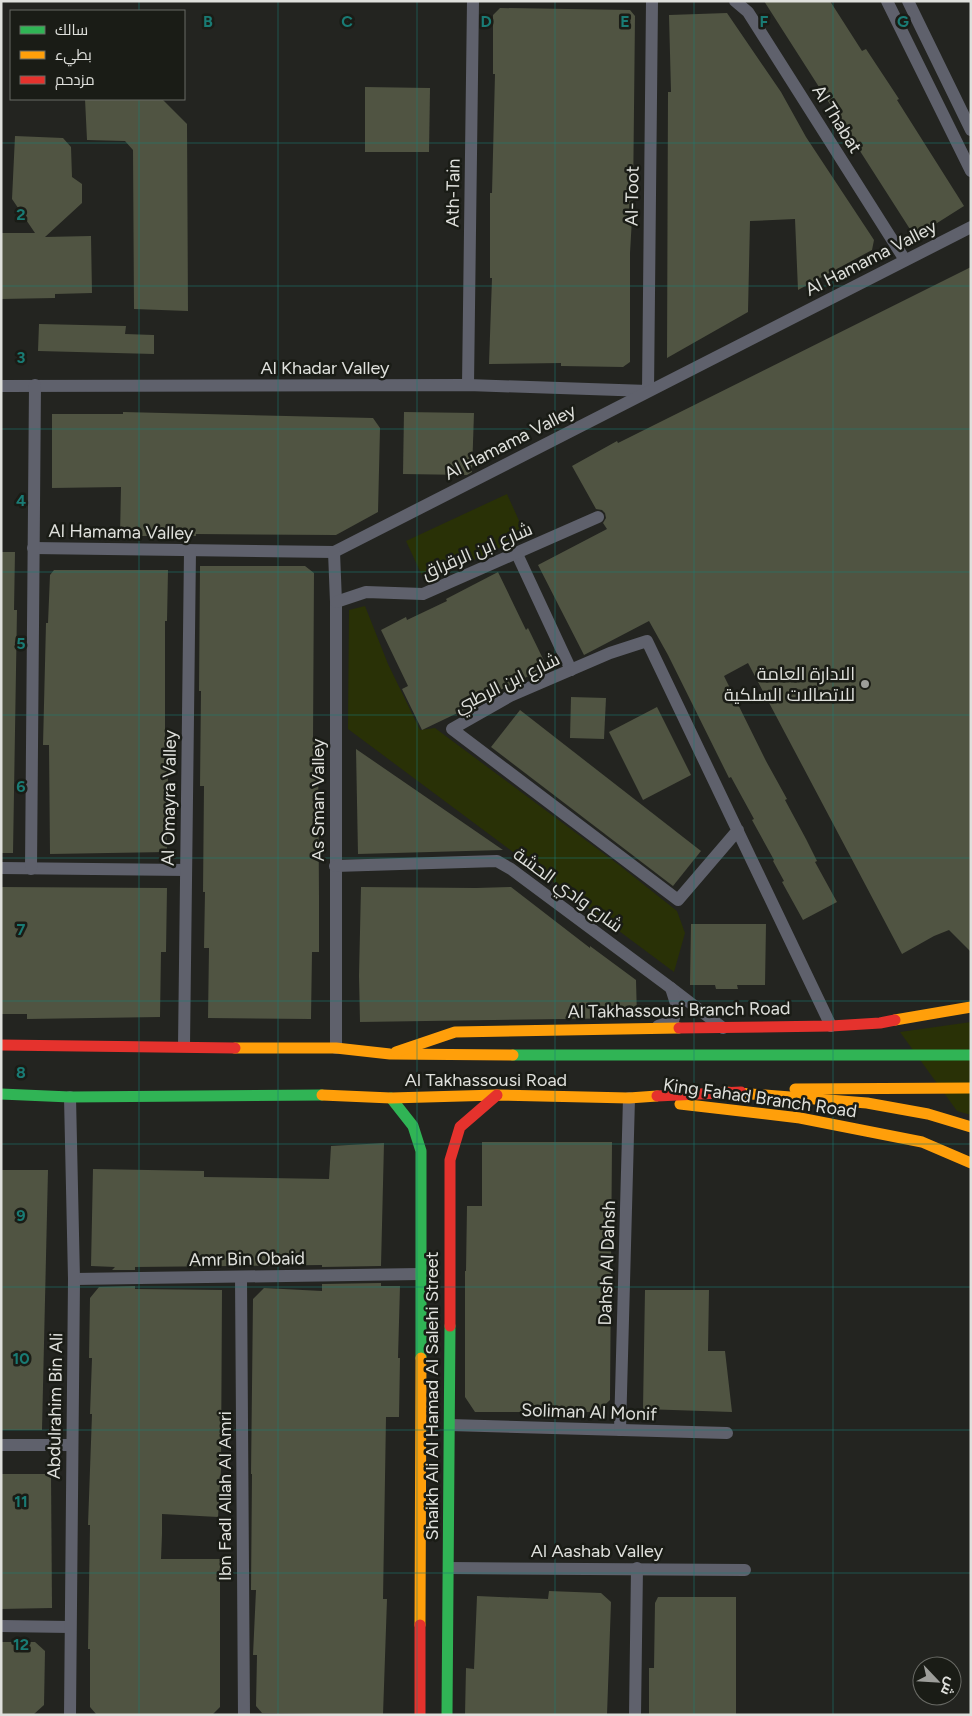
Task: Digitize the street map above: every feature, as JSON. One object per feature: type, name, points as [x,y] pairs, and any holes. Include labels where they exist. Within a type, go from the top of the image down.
[{"type":"main road","name":"Al Takhassousi Branch Road","points":[[390,1054],[455,1032],[831,1026],[880,1023],[971,1007]]},
{"type":"main road","name":"Al Takhassousi Road","points":[[1,1045],[336,1048],[390,1054],[971,1055]]},
{"type":"main road","name":"Al Takhassousi Road","points":[[1,1094],[70,1097],[312,1095],[390,1098],[497,1095],[629,1098],[805,1088],[971,1088]]},
{"type":"main road","points":[[725,1092],[867,1104],[928,1114],[971,1126]]},
{"type":"main road","name":"Shaikh Ali Al Hamad Al Salehi Street","points":[[447,1715],[450,1160],[460,1127],[497,1095]]},
{"type":"main road","name":"Shaikh Ali Al Hamad Al Salehi Street","points":[[390,1098],[413,1126],[421,1151],[420,1715]]},
{"type":"main road","name":"King Fahad Branch Road","points":[[629,1098],[800,1118],[922,1142],[971,1163]]},
{"type":"street","name":"Ath-Tain","points":[[468,385],[473,1]]},
{"type":"street","name":"Al-Toot","points":[[648,391],[652,1]]},
{"type":"street","name":"Al Thabat","points":[[735,1],[748,12],[906,260]]},
{"type":"street","points":[[887,1],[971,171]]},
{"type":"street","points":[[908,1],[971,130]]},
{"type":"street","name":"Al Hamama Valley","points":[[33,548],[334,552],[971,227]]},
{"type":"street","points":[[30,868],[35,385]]},
{"type":"street","name":"Al Khadar Valley","points":[[1,386],[468,385],[648,391]]},
{"type":"street","name":"شارع ابن الرقراق","points":[[336,602],[366,592],[423,594],[598,517]]},
{"type":"street","name":"Al Omayra Valley","points":[[184,1046],[190,551]]},
{"type":"street","name":"As Sman Valley","points":[[334,552],[336,602],[336,1048]]},
{"type":"street","points":[[517,554],[571,670]]},
{"type":"street","name":"شارع ابن الرطبي","points":[[738,830],[678,900],[452,729],[510,696],[610,653],[647,641],[738,830],[831,1026]]},
{"type":"street","name":"شارع وادي الحشة","points":[[335,866],[498,861],[723,1028]]},
{"type":"street","points":[[1,868],[186,870]]},
{"type":"street","points":[[648,1028],[673,1021],[676,1008],[671,988]]},
{"type":"street","name":"Abdulrahim Bin Ali","points":[[70,1097],[74,1279],[70,1715]]},
{"type":"street","name":"Dahsh Al Dahsh","points":[[620,1430],[629,1098]]},
{"type":"street","name":"Amr Bin Obaid","points":[[74,1279],[420,1274]]},
{"type":"street","name":"Ibn Fadl Allah Al Amri","points":[[241,1277],[244,1715]]},
{"type":"street","name":"Soliman Al Monif","points":[[450,1425],[727,1433]]},
{"type":"street","points":[[1,1445],[72,1446]]},
{"type":"street","name":"Al Aashab Valley","points":[[449,1568],[745,1570]]},
{"type":"street","points":[[634,1715],[637,1568]]},
{"type":"street","points":[[1,1626],[70,1627]]},
{"type":"green space","points":[[507,494],[526,536],[425,582],[406,541]]},
{"type":"green space","points":[[365,606],[388,664],[420,730],[435,728],[619,865],[677,911],[685,933],[674,972],[348,729],[349,610]]},
{"type":"green space","points":[[971,1022],[971,1115],[957,1111],[900,1032]]},
{"type":"building","points":[[764,1],[830,1],[862,51],[866,49],[899,99],[897,100],[964,206],[915,237]]},
{"type":"building","points":[[500,8],[630,10],[635,16],[633,201],[630,253],[630,362],[623,367],[561,366],[561,363],[489,364],[492,278],[490,278],[490,193],[492,193],[495,74],[493,74],[493,15]]},
{"type":"building","points":[[727,13],[781,92],[806,137],[874,240],[872,250],[798,290],[795,219],[750,221],[748,312],[667,358],[668,92],[671,92],[669,15]]},
{"type":"building","points":[[365,87],[430,88],[429,152],[365,152]]},
{"type":"building","points":[[85,100],[163,100],[187,124],[188,311],[134,309],[133,150],[125,141],[87,140]]},
{"type":"building","points":[[15,136],[63,138],[71,147],[72,177],[82,184],[82,203],[45,237],[91,236],[92,293],[55,294],[55,298],[1,299],[1,233],[35,233],[12,199]]},
{"type":"building","name":"الادارة العامة للاتصالات السلكية","points":[[971,267],[971,952],[949,930],[902,954],[748,663],[724,676],[787,799],[785,800],[817,861],[815,862],[837,902],[803,920],[782,882],[784,881],[774,860],[752,820],[754,819],[731,777],[729,778],[649,621],[584,655],[538,565],[607,529],[603,523],[606,518],[605,513],[602,510],[596,509],[572,466],[617,441],[618,443]]},
{"type":"building","points":[[39,324],[126,326],[125,334],[154,335],[154,354],[38,351]]},
{"type":"building","points":[[123,412],[373,418],[380,428],[378,512],[336,535],[196,534],[196,536],[120,536],[121,487],[52,488],[52,414],[123,414]]},
{"type":"building","points":[[404,412],[474,413],[472,472],[467,475],[403,474]]},
{"type":"building","points":[[1,552],[15,552],[14,610],[17,610],[13,853],[1,853]]},
{"type":"building","points":[[200,566],[305,566],[314,573],[313,739],[318,739],[319,952],[312,952],[311,1019],[208,1018],[209,948],[204,948],[205,892],[203,892],[204,786],[200,786]]},
{"type":"building","points":[[54,570],[168,570],[167,621],[165,621],[165,738],[168,738],[167,852],[50,854],[49,745],[43,745],[46,623],[48,623],[50,575]]},
{"type":"building","points":[[498,572],[526,630],[528,628],[547,667],[490,695],[491,697],[422,730],[402,689],[408,686],[381,630],[406,617],[407,620],[447,601],[446,599]]},
{"type":"building","points":[[571,697],[606,698],[604,739],[570,738]]},
{"type":"building","points":[[657,707],[691,775],[643,800],[609,732]]},
{"type":"building","points":[[520,710],[701,851],[673,886],[491,747]]},
{"type":"building","points":[[356,749],[503,850],[358,854]]},
{"type":"building","points":[[1,887],[167,888],[166,952],[161,952],[160,1017],[27,1019],[27,1014],[1,1014]]},
{"type":"building","points":[[361,887],[511,887],[590,948],[590,946],[636,980],[637,1018],[360,1022]]},
{"type":"building","points":[[691,924],[766,924],[765,985],[737,985],[738,989],[716,989],[715,985],[690,985]]},
{"type":"building","points":[[482,1142],[612,1142],[610,1400],[597,1412],[475,1412],[465,1397],[467,1206],[482,1206]]},
{"type":"building","points":[[384,1143],[381,1266],[135,1267],[135,1270],[112,1270],[115,1267],[91,1266],[93,1169],[204,1171],[204,1177],[329,1179],[331,1146]]},
{"type":"building","points":[[1,1170],[48,1170],[42,1430],[1,1430]]},
{"type":"building","points":[[381,1283],[381,1286],[400,1286],[399,1417],[386,1417],[383,1599],[387,1599],[383,1715],[262,1713],[256,1706],[257,1655],[253,1655],[256,1590],[251,1590],[253,1299],[264,1288],[322,1291],[322,1284]]},
{"type":"building","points":[[135,1286],[135,1289],[222,1290],[221,1470],[218,1517],[162,1514],[161,1559],[220,1559],[220,1707],[212,1715],[96,1714],[90,1707],[90,1649],[88,1649],[90,1525],[88,1525],[92,1358],[89,1358],[90,1298],[99,1287]]},
{"type":"building","points":[[645,1290],[709,1290],[708,1351],[725,1351],[732,1412],[643,1409]]},
{"type":"building","points":[[1,1474],[51,1474],[52,1608],[1,1609]]},
{"type":"building","points":[[549,1591],[601,1593],[611,1602],[607,1715],[465,1715],[466,1668],[474,1669],[477,1596],[548,1599]]},
{"type":"building","points":[[658,1597],[736,1597],[736,1715],[649,1715],[649,1668],[654,1668],[655,1603]]},
{"type":"building","points":[[1,1642],[35,1642],[45,1651],[44,1705],[34,1714],[1,1714]]},
{"type":"traffic: fast","points":[[513,1055],[971,1055]]},
{"type":"traffic: fast","points":[[1,1094],[70,1097],[322,1095]]},
{"type":"traffic: fast","points":[[391,1098],[413,1126],[421,1151],[421,1358]]},
{"type":"traffic: fast","points":[[447,1715],[450,1326]]},
{"type":"traffic: slow","points":[[895,1020],[971,1007]]},
{"type":"traffic: slow","points":[[396,1052],[455,1032],[679,1028]]},
{"type":"traffic: slow","points":[[235,1048],[336,1048],[390,1054],[513,1055]]},
{"type":"traffic: slow","points":[[795,1089],[971,1088]]},
{"type":"traffic: slow","points":[[725,1092],[867,1103],[928,1114],[971,1127]]},
{"type":"traffic: slow","points":[[322,1095],[391,1098],[497,1095],[629,1098],[657,1096]]},
{"type":"traffic: slow","points":[[680,1104],[800,1118],[922,1142],[971,1163]]},
{"type":"traffic: slow","points":[[420,1625],[421,1358]]},
{"type":"traffic: jam","points":[[679,1028],[831,1026],[880,1023],[895,1020]]},
{"type":"traffic: jam","points":[[1,1045],[235,1048]]},
{"type":"traffic: jam","points":[[657,1096],[741,1092]]},
{"type":"traffic: jam","points":[[450,1326],[450,1160],[460,1127],[497,1095]]},
{"type":"traffic: jam","points":[[420,1625],[420,1715]]},
{"type":"place","name":"الادارة العامة للاتصالات السلكية","points":[[865,684]]}]
